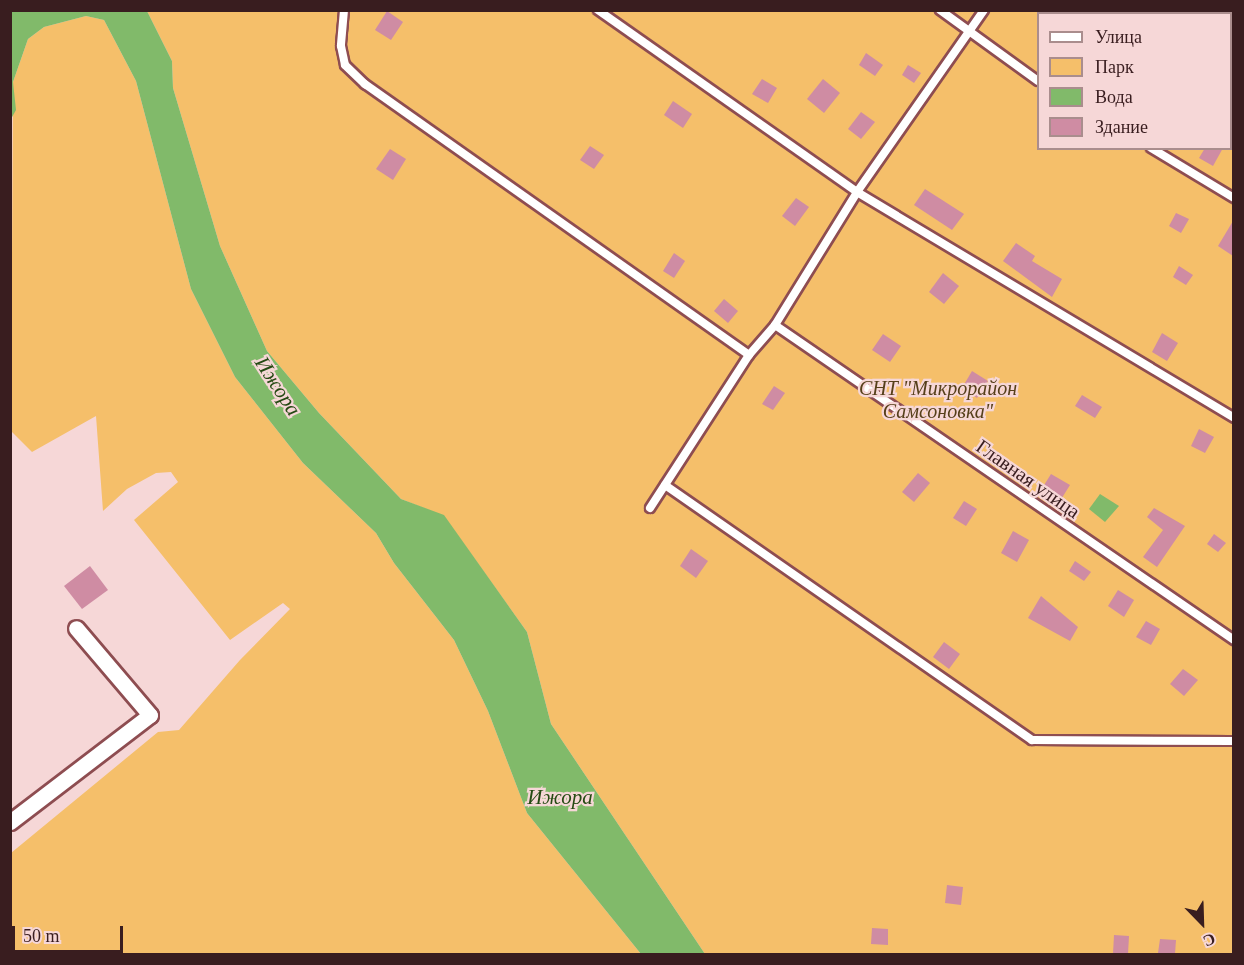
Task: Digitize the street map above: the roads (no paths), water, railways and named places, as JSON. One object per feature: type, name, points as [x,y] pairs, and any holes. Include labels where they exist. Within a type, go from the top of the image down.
[{"type":"street","points":[[10,822],[150,715],[76,628]]},
{"type":"lane","points":[[344,10],[341,46],[345,65],[365,84],[748,355]]},
{"type":"lane","points":[[598,10],[857,192],[1233,418]]},
{"type":"lane","points":[[940,10],[1037,80]]},
{"type":"lane","points":[[650,508],[748,355],[775,325],[857,192],[984,10]]},
{"type":"lane","points":[[1154,150],[1233,198]]},
{"type":"lane","name":"Главная улица","points":[[775,325],[1233,640]]},
{"type":"lane","points":[[665,485],[1032,740],[1233,741]]},
{"type":"water","name":"Ижора","points":[[11,10],[147,11],[172,61],[173,88],[220,246],[267,351],[319,413],[401,499],[444,515],[527,632],[551,724],[705,954],[641,954],[527,813],[488,711],[454,640],[394,563],[376,533],[303,463],[235,377],[191,289],[136,81],[104,20],[86,16],[44,27],[28,39],[13,82],[16,110],[11,119]]},
{"type":"water","points":[[1100,494],[1119,506],[1105,522],[1089,509]]},
{"type":"park label","name":"СНТ \"Микрорайон Самсоновка\"","points":[[938,400]]}]
